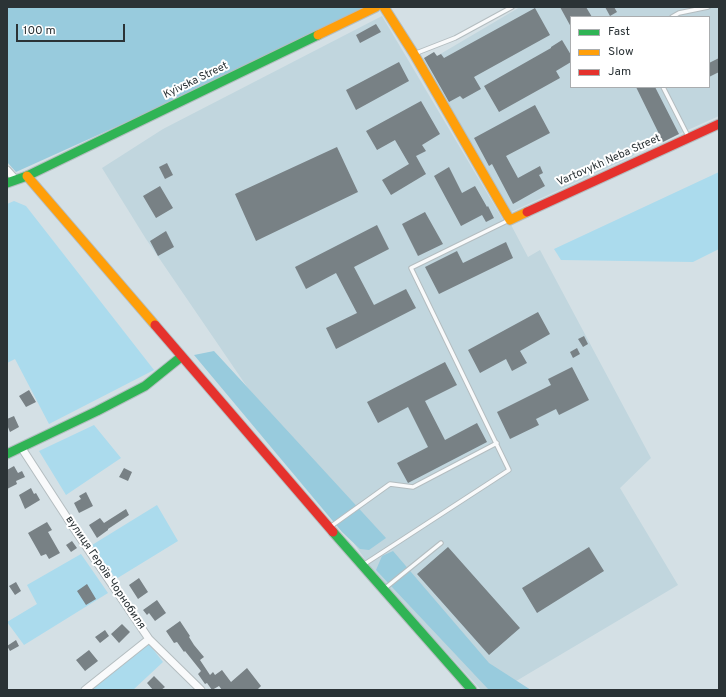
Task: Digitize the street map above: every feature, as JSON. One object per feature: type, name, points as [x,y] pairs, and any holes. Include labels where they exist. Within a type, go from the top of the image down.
[{"type":"street","name":"Kyivska Street","points":[[7,183],[27,176],[376,7]]},
{"type":"street","points":[[384,7],[414,54],[510,220]]},
{"type":"street","name":"Vartovykh Neba Street","points":[[510,220],[719,124]]},
{"type":"street","points":[[7,170],[16,180]]},
{"type":"street","points":[[27,176],[329,528],[472,690]]},
{"type":"street","points":[[7,454],[97,411],[145,386],[181,357]]},
{"type":"street","name":"вулиця Героїв Чорнобиля","points":[[21,447],[75,530],[150,639],[201,690]]},
{"type":"street","points":[[85,690],[150,639]]},
{"type":"lane","points":[[414,54],[454,38],[512,7]]},
{"type":"lane","points":[[674,16],[679,13],[708,7]]},
{"type":"lane","points":[[664,88],[689,138]]},
{"type":"lane","points":[[362,566],[509,470],[411,268],[510,220]]},
{"type":"lane","points":[[329,528],[390,484],[413,487],[497,443]]},
{"type":"lane","points":[[383,589],[441,542]]},
{"type":"shaded area","points":[[7,7],[376,7],[355,19],[16,172],[7,162]]},
{"type":"shaded area","points":[[520,7],[719,7],[719,116],[652,146],[645,146],[638,150],[633,156],[511,212],[421,60],[434,52],[437,56]]},
{"type":"shaded area","points":[[382,16],[506,225],[510,223],[528,257],[540,250],[651,458],[620,488],[678,585],[501,690],[481,690],[375,574],[146,239],[102,168],[163,129]]},
{"type":"shaded area","points":[[719,172],[719,249],[693,262],[561,260],[554,249]]},
{"type":"shaded area","points":[[14,201],[26,206],[154,370],[49,424],[15,359],[7,363],[7,204]]},
{"type":"shaded area","points":[[214,351],[386,538],[369,550],[360,549],[342,532],[194,355]]},
{"type":"shaded area","points":[[94,425],[121,458],[66,495],[39,451]]},
{"type":"shaded area","points":[[157,505],[178,541],[116,579],[92,545]]},
{"type":"shaded area","points":[[393,551],[489,663],[531,690],[489,690],[376,570],[382,556]]},
{"type":"shaded area","points":[[81,554],[108,593],[24,645],[7,622],[37,604],[27,585]]},
{"type":"shaded area","points":[[149,644],[163,662],[133,690],[91,690]]},
{"type":"building","points":[[560,7],[586,7],[591,16],[570,16],[570,25]]},
{"type":"building","points":[[605,7],[614,7],[617,12],[610,16]]},
{"type":"building","points":[[535,8],[550,35],[474,77],[481,89],[463,99],[460,96],[449,102],[424,58],[434,52],[437,56],[441,54],[444,58]]},
{"type":"building","points":[[376,24],[381,32],[360,43],[356,35]]},
{"type":"building","points":[[562,40],[570,53],[570,63],[556,71],[560,78],[499,112],[484,86]]},
{"type":"building","points":[[719,58],[719,72],[710,76],[710,62]]},
{"type":"building","points":[[399,62],[409,81],[356,110],[346,90]]},
{"type":"building","points":[[636,88],[656,88],[679,134],[663,142]]},
{"type":"building","points":[[421,101],[440,134],[422,145],[426,151],[416,156],[426,174],[391,195],[382,180],[409,164],[395,140],[377,150],[366,131]]},
{"type":"building","points":[[535,105],[550,133],[506,156],[518,178],[540,166],[543,173],[539,175],[545,186],[513,204],[492,164],[489,166],[474,138]]},
{"type":"building","points":[[337,147],[358,192],[256,241],[235,194]]},
{"type":"building","points":[[167,163],[173,175],[165,179],[159,167]]},
{"type":"building","points":[[449,167],[462,193],[475,186],[494,218],[486,222],[482,215],[461,226],[434,176]]},
{"type":"building","points":[[160,186],[173,208],[156,218],[143,196]]},
{"type":"building","points":[[425,212],[443,244],[418,256],[402,224]]},
{"type":"building","points":[[377,225],[389,249],[354,267],[374,305],[406,289],[416,308],[336,349],[326,328],[357,313],[336,273],[306,289],[295,267]]},
{"type":"building","points":[[166,231],[174,247],[158,256],[150,241]]},
{"type":"building","points":[[506,242],[513,258],[439,294],[425,267],[457,251],[463,263]]},
{"type":"building","points":[[538,312],[550,334],[520,351],[527,363],[512,371],[506,359],[480,373],[468,350]]},
{"type":"building","points":[[584,336],[588,344],[583,347],[578,339]]},
{"type":"building","points":[[577,348],[580,354],[573,358],[570,352]]},
{"type":"building","points":[[445,362],[457,385],[425,401],[445,440],[477,423],[487,442],[408,483],[397,463],[428,447],[408,407],[378,423],[367,402]]},
{"type":"building","points":[[572,367],[589,400],[559,415],[556,409],[536,419],[539,425],[510,439],[497,412],[551,385],[548,379]]},
{"type":"building","points":[[29,390],[36,402],[26,407],[19,396]]},
{"type":"building","points":[[14,416],[19,427],[10,432],[7,425],[7,419]]},
{"type":"building","points":[[14,466],[18,473],[22,471],[25,477],[16,481],[17,484],[7,489],[7,470]]},
{"type":"building","points":[[124,468],[132,472],[128,481],[119,477]]},
{"type":"building","points":[[31,488],[40,500],[25,509],[19,495]]},
{"type":"building","points":[[86,492],[93,506],[79,513],[74,503],[81,499],[79,496]]},
{"type":"building","points":[[126,509],[129,515],[97,538],[89,525],[100,518],[104,523]]},
{"type":"building","points":[[47,522],[52,530],[48,532],[60,553],[49,559],[46,554],[41,556],[28,533]]},
{"type":"building","points":[[72,541],[77,548],[71,552],[66,545]]},
{"type":"building","points":[[448,547],[520,628],[489,655],[417,574]]},
{"type":"building","points":[[589,547],[604,571],[537,613],[522,588]]},
{"type":"building","points":[[139,578],[148,592],[138,599],[129,585]]},
{"type":"building","points":[[16,582],[21,591],[15,595],[9,586]]},
{"type":"building","points":[[87,584],[96,599],[86,605],[77,591]]},
{"type":"building","points":[[157,600],[166,613],[155,621],[149,613],[147,615],[143,610]]},
{"type":"building","points":[[180,621],[194,645],[204,657],[200,660],[210,675],[213,672],[215,675],[222,670],[231,682],[247,668],[261,686],[257,690],[222,690],[219,686],[212,690],[207,683],[205,684],[198,674],[201,671],[177,642],[174,643],[166,631]]},
{"type":"building","points":[[122,624],[130,632],[119,643],[111,634]]},
{"type":"building","points":[[105,630],[109,636],[100,643],[95,637]]},
{"type":"building","points":[[16,640],[19,646],[10,651],[7,646]]},
{"type":"building","points":[[89,650],[98,661],[85,671],[76,660]]},
{"type":"building","points":[[154,676],[165,687],[161,690],[153,690],[147,683]]},
{"type":"traffic: fast","points":[[7,183],[27,176],[318,35]]},
{"type":"traffic: fast","points":[[7,454],[97,411],[145,386],[181,357]]},
{"type":"traffic: fast","points":[[333,532],[472,690]]},
{"type":"traffic: slow","points":[[318,35],[376,7]]},
{"type":"traffic: slow","points":[[384,7],[414,54],[510,220],[527,212]]},
{"type":"traffic: slow","points":[[27,176],[155,325]]},
{"type":"traffic: jam","points":[[527,212],[719,124]]},
{"type":"traffic: jam","points":[[155,325],[333,532]]}]
